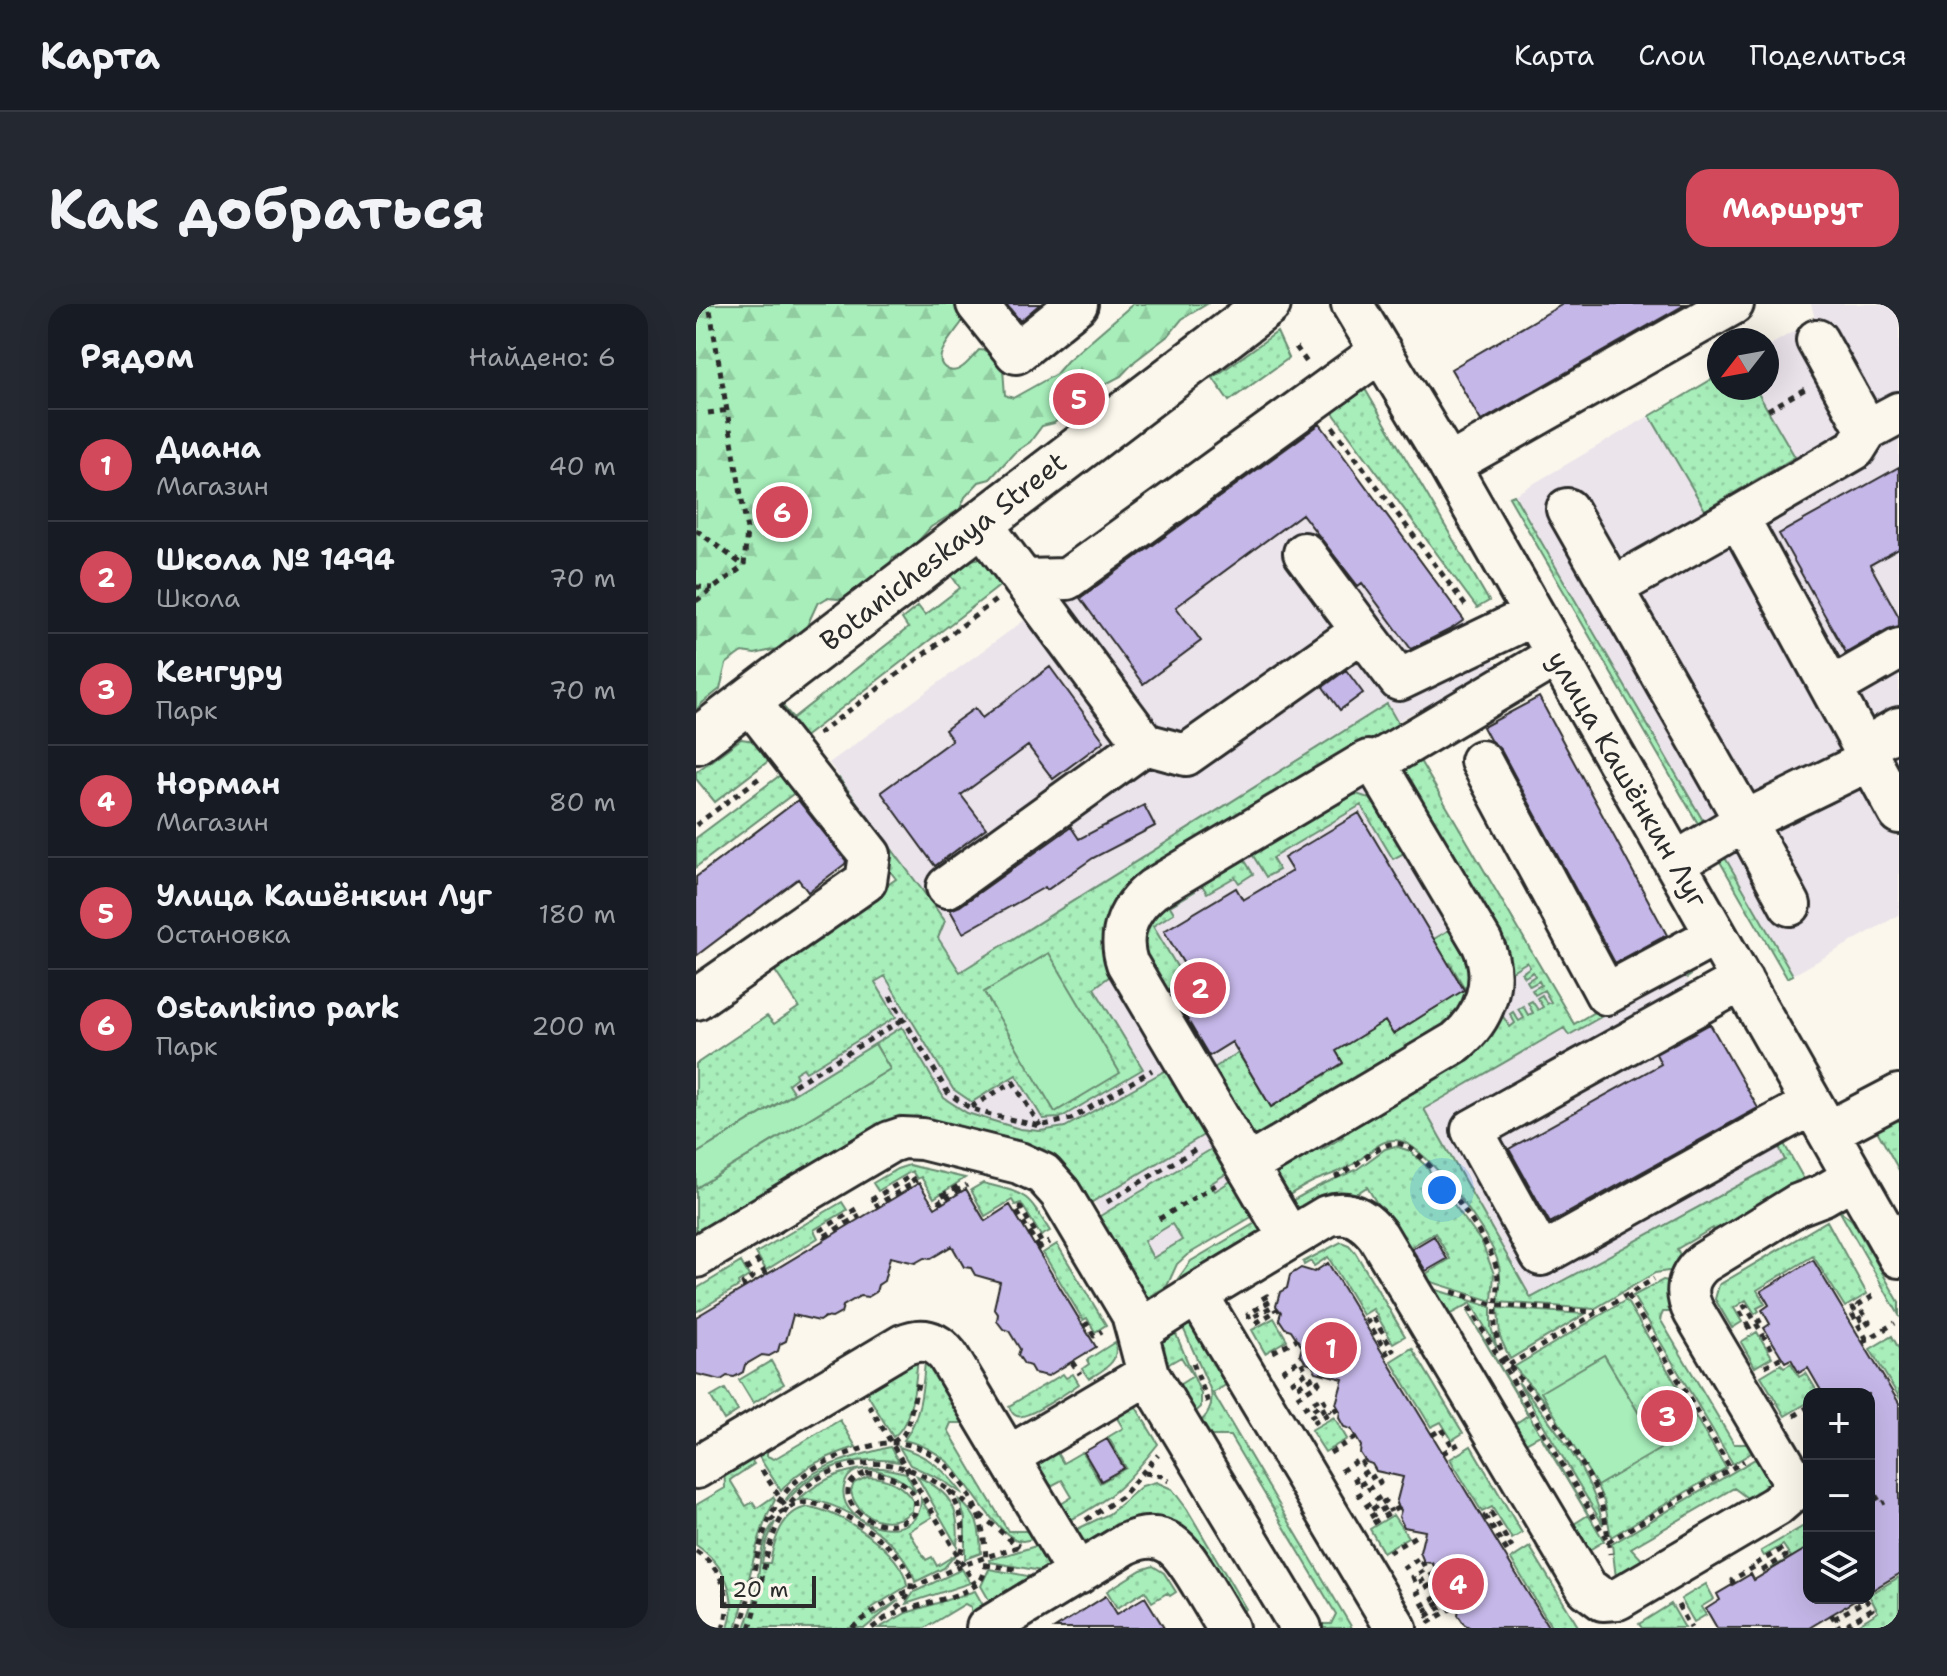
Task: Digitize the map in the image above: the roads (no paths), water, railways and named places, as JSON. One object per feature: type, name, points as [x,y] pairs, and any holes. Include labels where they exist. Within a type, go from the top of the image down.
[{"type":"main road","name":"Botanicheskaya Street","points":[[696,741],[1268,304]]},
{"type":"street","points":[[977,304],[1016,353],[1077,304]]},
{"type":"street","name":"улица Кашёнкин Луг","points":[[1352,304],[1449,465],[1899,1257]]},
{"type":"street","points":[[1449,465],[1733,304]]},
{"type":"street","points":[[1612,588],[1855,449],[1883,421],[1817,340]]},
{"type":"street","points":[[1023,580],[1067,579],[1311,382],[1381,351]]},
{"type":"street","points":[[1567,509],[1790,905]]},
{"type":"street","points":[[1738,517],[1899,813]]},
{"type":"street","points":[[981,523],[1145,744],[1186,755],[1362,631]]},
{"type":"street","points":[[1304,553],[1399,680],[1534,615]]},
{"type":"street","points":[[1831,688],[1899,649]]},
{"type":"street","points":[[1375,763],[1557,655]]},
{"type":"street","points":[[696,999],[866,881],[870,855],[749,701]]},
{"type":"street","points":[[1675,863],[1867,754],[1899,728]]},
{"type":"street","points":[[947,887],[1145,744]]},
{"type":"street","points":[[1247,1166],[1456,1042],[1477,1022],[1487,996],[1490,968],[1482,943],[1375,763],[1368,761],[1153,889],[1135,906],[1125,927],[1123,951],[1127,963],[1180,1053],[1289,1237]]},
{"type":"street","points":[[1481,761],[1606,994],[1716,935]]},
{"type":"street","points":[[1742,980],[1472,1130],[1541,1255],[1820,1118],[1899,1095]]},
{"type":"street","points":[[696,1257],[880,1147],[902,1138],[928,1140],[1037,1170],[1053,1183],[1132,1314],[1148,1374],[1301,1628]]},
{"type":"street","points":[[1137,1332],[1319,1219],[1335,1213],[1358,1217],[1372,1229],[1591,1594],[1603,1600],[1618,1599],[1788,1498],[1792,1489],[1791,1476],[1690,1306],[1690,1281],[1703,1263],[1797,1205],[1823,1195],[1854,1177]]},
{"type":"street","points":[[1186,1301],[1406,1612]]},
{"type":"street","points":[[696,1468],[903,1345],[923,1340],[939,1346],[948,1356],[1008,1457],[1039,1540],[1078,1574]]},
{"type":"street","points":[[1008,1457],[1148,1374]]},
{"type":"street","points":[[992,1625],[1134,1540],[1161,1539],[1182,1553],[1228,1628]]},
{"type":"place","name":"Улица Кашёнкин Луг","points":[[1079,399]]},
{"type":"place","name":"Ostankino park","points":[[782,512]]},
{"type":"place","name":"Школа № 1494","points":[[1200,988]]},
{"type":"place","name":"Диана","points":[[1331,1348]]},
{"type":"place","name":"Кенгуру","points":[[1667,1416]]},
{"type":"place","name":"Норман","points":[[1458,1584]]}]
